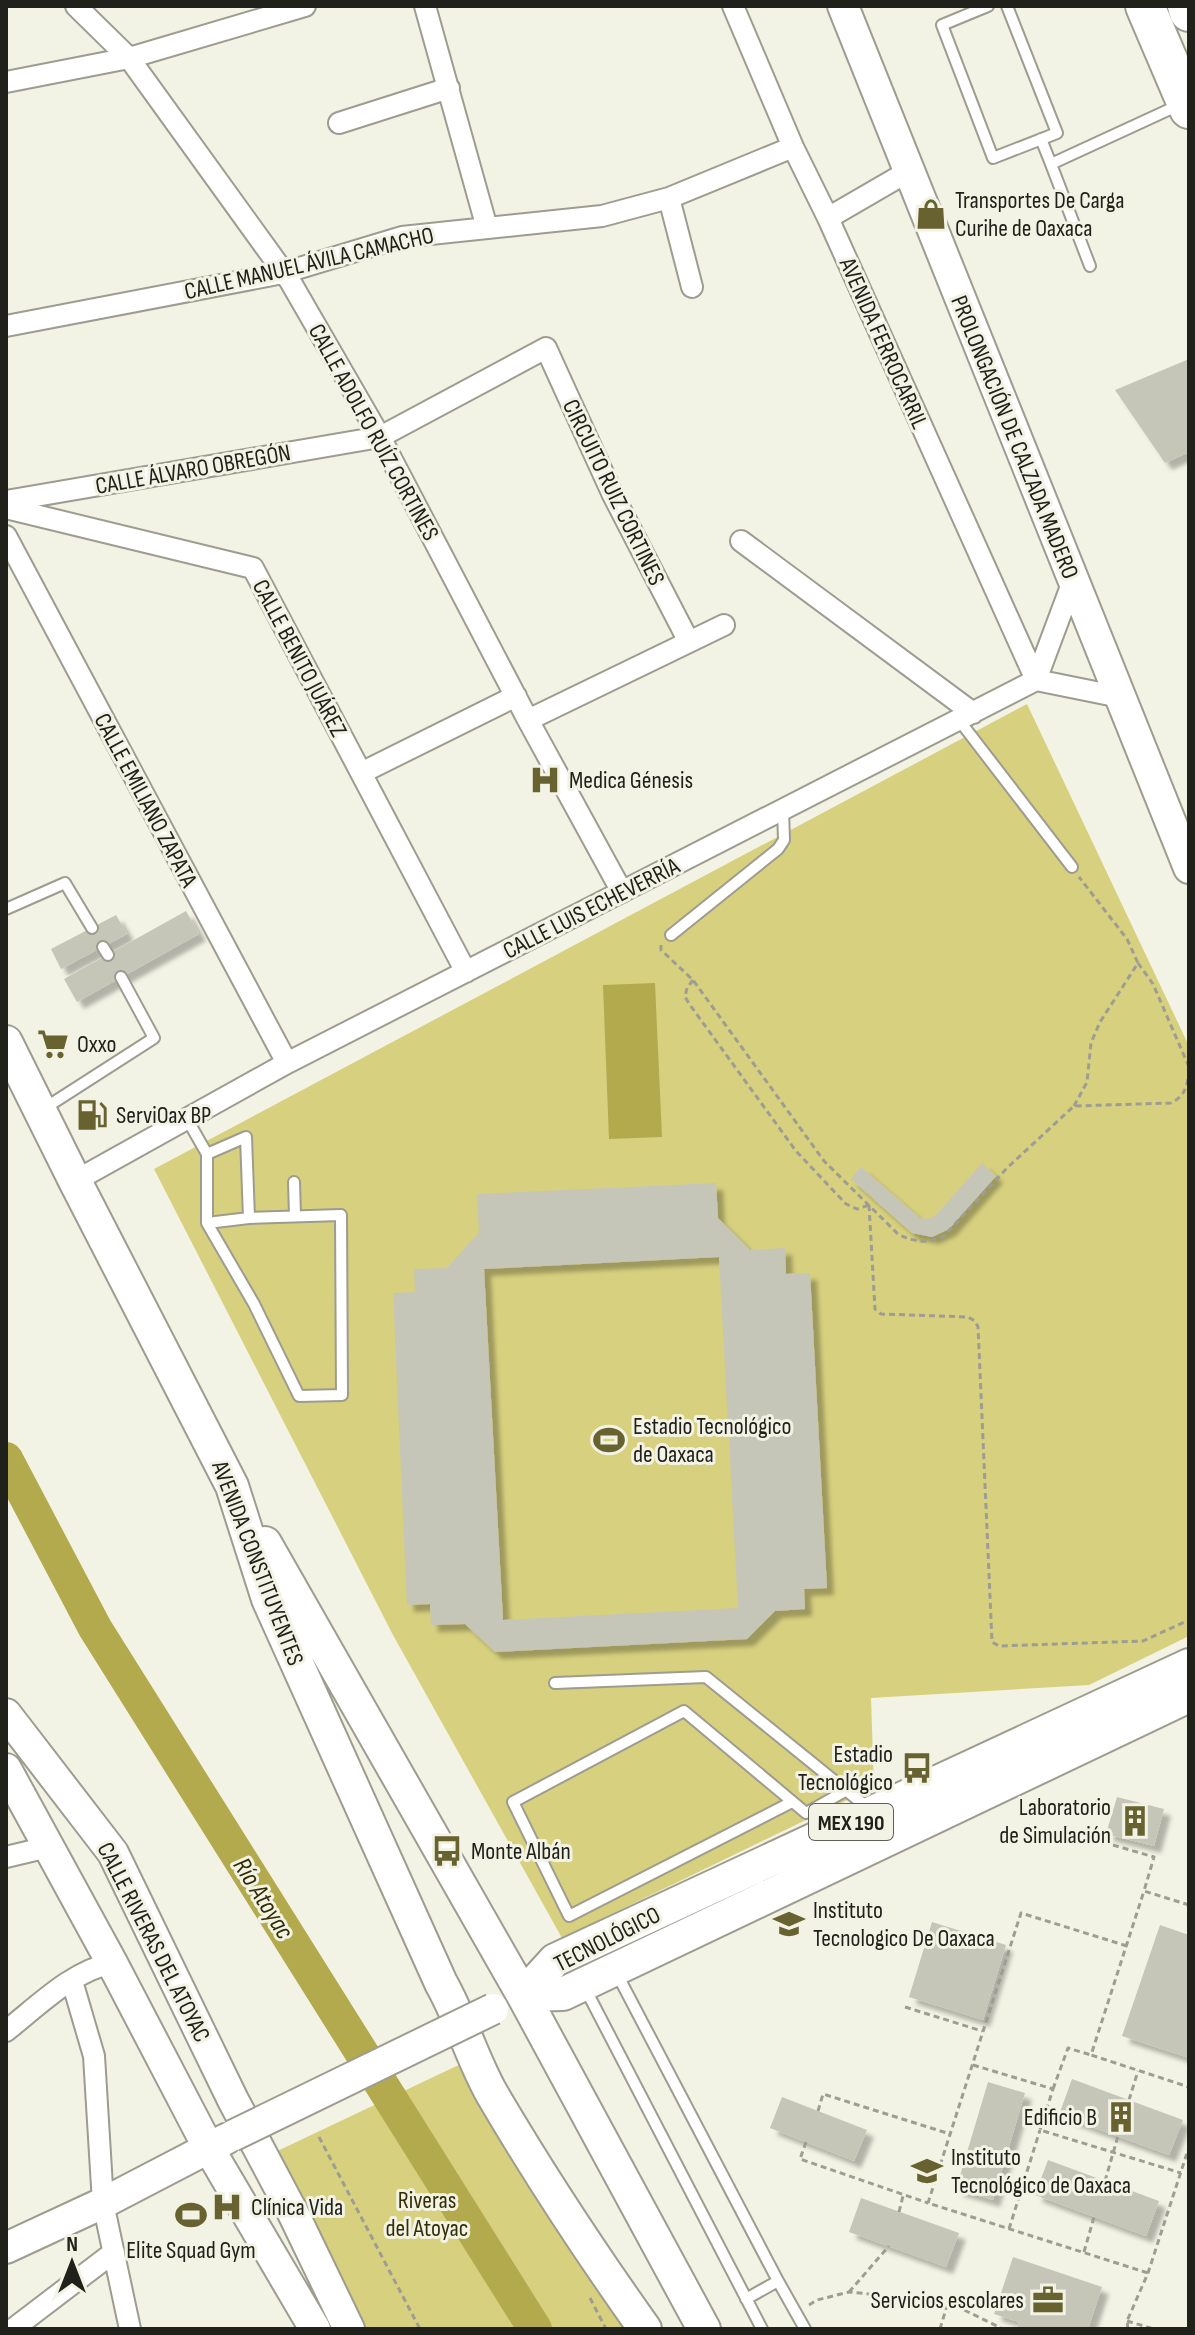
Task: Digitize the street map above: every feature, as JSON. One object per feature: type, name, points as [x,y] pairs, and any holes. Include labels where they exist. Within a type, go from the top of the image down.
[{"type":"highway","points":[[1145,6],[1188,106]]},
{"type":"highway","points":[[1187,6],[1189,12]]},
{"type":"main road","name":"AVENIDA CONSTITUYENTES","points":[[6,1042],[232,1486],[268,1599],[490,2091],[599,2264],[645,2329]]},
{"type":"main road","points":[[232,1486],[523,1995],[704,2329]]},
{"type":"main road","name":"TECNOLÓGICO","points":[[523,1995],[555,1960],[812,1857],[1186,1682]]},
{"type":"main road","name":"TECNOLÓGICO","points":[[523,1995],[563,1994],[614,1969],[812,1857],[872,1812],[1186,1682]]},
{"type":"street","name":"CALLE ADOLFO RUÍZ CORTINES","points":[[76,6],[129,58],[283,273],[380,437],[622,892]]},
{"type":"street","points":[[6,82],[129,58],[305,6]]},
{"type":"street","points":[[425,6],[487,228]]},
{"type":"street","name":"AVENIDA FERROCARRIL","points":[[733,6],[793,147],[1036,680]]},
{"type":"street","name":"PROLONGACIÓN DE CALZADA MADERO","points":[[843,6],[1189,868]]},
{"type":"street","points":[[339,123],[449,88]]},
{"type":"street","name":"CALLE MANUEL ÁVILA CAMACHO","points":[[6,326],[283,273],[402,237],[602,216],[669,198],[793,147]]},
{"type":"street","points":[[828,218],[909,171]]},
{"type":"street","points":[[669,198],[692,287]]},
{"type":"street","name":"CIRCUITO RUIZ CORTINES","points":[[380,437],[546,348],[613,495],[689,642]]},
{"type":"street","name":"CALLE ÁLVARO OBREGÓN","points":[[6,501],[380,437]]},
{"type":"street","name":"CALLE BENITO JUÁREZ","points":[[6,508],[253,568],[466,972]]},
{"type":"street","name":"CALLE EMILIANO ZAPATA","points":[[6,536],[287,1063]]},
{"type":"street","points":[[741,541],[966,716]]},
{"type":"street","points":[[1073,581],[1036,680],[1120,697]]},
{"type":"street","points":[[528,720],[724,625]]},
{"type":"street","name":"CALLE LUIS ECHEVERRÍA","points":[[75,1181],[287,1063],[1036,680]]},
{"type":"street","points":[[361,773],[516,696]]},
{"type":"street","name":"CALLE RIVERAS DEL ATOYAC","points":[[6,1714],[113,1853],[349,2329]]},
{"type":"street","points":[[6,1769],[14,1801],[48,1847],[112,1963],[220,2142],[315,2329]]},
{"type":"street","points":[[6,1857],[48,1847]]},
{"type":"street","points":[[6,2031],[72,1981],[112,1963]]},
{"type":"street","points":[[72,1981],[94,2056],[103,2203],[130,2329]]},
{"type":"street","name":"MEX 190","points":[[220,2142],[523,1995]]},
{"type":"street","points":[[6,2248],[103,2203],[220,2142]]},
{"type":"street","points":[[13,2329],[114,2252]]},
{"type":"lane","points":[[988,6],[942,25],[993,158],[1057,133],[1007,6]]},
{"type":"lane","points":[[1051,164],[1188,106]]},
{"type":"lane","points":[[1041,139],[1090,266]]},
{"type":"lane","points":[[966,716],[1072,867]]},
{"type":"lane","points":[[671,935],[778,849],[784,840],[783,810]]},
{"type":"lane","points":[[6,909],[65,883],[92,928]]},
{"type":"lane","points":[[40,1111],[154,1038],[121,977]]},
{"type":"lane","points":[[187,1119],[207,1154],[207,1223],[254,1304],[299,1396],[342,1395],[341,1215],[249,1218],[207,1223]]},
{"type":"lane","points":[[207,1154],[246,1137],[249,1218]]},
{"type":"lane","points":[[294,1182],[295,1216]]},
{"type":"lane","points":[[555,1683],[706,1677],[872,1812]]},
{"type":"lane","points":[[792,1802],[569,1916],[513,1802],[684,1711],[806,1813],[847,1790]]},
{"type":"lane","points":[[614,1969],[805,2329]]},
{"type":"lane","points":[[584,1984],[762,2329]]},
{"type":"lane","points":[[746,2299],[778,2281]]},
{"type":"path","points":[[1072,867],[1127,939],[1138,963],[1153,984],[1189,1067]]},
{"type":"path","points":[[671,935],[663,942],[661,950],[693,980],[824,1161],[899,1235],[915,1241],[931,1242],[944,1236],[1007,1168],[1074,1106],[1087,1082],[1091,1043],[1100,1022],[1138,963]]},
{"type":"path","points":[[693,980],[685,997],[796,1151],[846,1204],[857,1209],[869,1205]]},
{"type":"path","points":[[1074,1106],[1171,1103],[1181,1098],[1189,1074]]},
{"type":"path","points":[[869,1205],[875,1309],[881,1314],[968,1317],[978,1327],[992,1642],[999,1646],[1143,1641],[1189,1620]]},
{"type":"path","points":[[1091,2055],[1154,1857],[1113,1845]]},
{"type":"path","points":[[1144,1891],[1189,1905]]},
{"type":"path","points":[[928,2203],[1021,1913],[1127,1946]]},
{"type":"path","points":[[905,2007],[983,2031]]},
{"type":"path","points":[[1009,2229],[1068,2048],[1189,2087]]},
{"type":"path","points":[[973,2065],[1053,2089]]},
{"type":"path","points":[[1129,2100],[1138,2071]]},
{"type":"path","points":[[818,2111],[823,2094],[950,2134]]},
{"type":"path","points":[[1040,2130],[1181,2173]]},
{"type":"path","points":[[1105,2181],[1118,2136]]},
{"type":"path","points":[[319,2137],[420,2329]]},
{"type":"path","points":[[806,2142],[800,2159],[1148,2273]]},
{"type":"path","points":[[1128,2329],[1127,2321],[1148,2273],[1189,2147]]},
{"type":"path","points":[[899,2212],[904,2195]]},
{"type":"path","points":[[1084,2252],[1094,2217]]},
{"type":"path","points":[[849,2292],[889,2246]]},
{"type":"path","points":[[795,2314],[817,2300],[849,2292],[948,2302],[1003,2329]]},
{"type":"path","points":[[940,2329],[948,2302]]},
{"type":"path","points":[[1127,2321],[1154,2329]]},
{"type":"green space","points":[[1027,704],[1189,1046],[1189,1636],[1089,1685],[871,1698],[874,1787],[562,1938],[393,1635],[154,1169]]},
{"type":"green space","name":"Riveras del Atoyac","points":[[465,2062],[634,2329],[361,2329],[269,2155]]},
{"type":"shaded area","points":[[655,983],[662,1137],[609,1139],[603,985]]},
{"type":"building","points":[[1189,359],[1189,452],[1165,463],[1115,390]]},
{"type":"building","points":[[186,911],[199,934],[77,1002],[64,979]]},
{"type":"building","points":[[116,915],[127,934],[61,969],[51,949]]},
{"type":"building","points":[[982,1163],[996,1176],[949,1229],[932,1237],[912,1233],[851,1179],[861,1167],[920,1218],[928,1219],[936,1215]]},
{"type":"building","points":[[716,1183],[718,1218],[750,1250],[785,1248],[786,1274],[810,1273],[827,1588],[804,1589],[805,1609],[775,1611],[747,1639],[495,1652],[465,1624],[431,1625],[430,1604],[407,1605],[393,1293],[415,1292],[414,1269],[447,1268],[479,1232],[477,1194]],"holes":[[[719,1257],[738,1608],[503,1620],[484,1269]]]},
{"type":"building","name":"Laboratorio de Simulación","points":[[1117,1797],[1164,1809],[1154,1846],[1106,1834]]},
{"type":"building","points":[[932,1922],[1006,1945],[983,2020],[909,1997]]},
{"type":"building","points":[[1160,1925],[1189,1935],[1189,2058],[1122,2036]]},
{"type":"building","name":"Edificio B","points":[[1072,2079],[1183,2120],[1169,2155],[1059,2115]]},
{"type":"building","points":[[988,2082],[1025,2093],[993,2200],[956,2189]]},
{"type":"building","points":[[782,2097],[867,2130],[854,2161],[770,2128]]},
{"type":"building","points":[[1048,2160],[1159,2201],[1146,2236],[1035,2195]]},
{"type":"building","points":[[861,2198],[959,2233],[946,2267],[849,2232]]},
{"type":"building","name":"Servicios escolares","points":[[1013,2257],[1102,2287],[1088,2329],[1017,2329],[1019,2322],[994,2314]]},
{"type":"waterway","name":"Río Atoyac","points":[[6,1459],[95,1628],[535,2329]]},
{"type":"place","name":"Transportes De Carga Curihe de Oaxaca","points":[[931,214]]},
{"type":"place","name":"Medica Génesis","points":[[545,780]]},
{"type":"place","name":"Oxxo","points":[[53,1044]]},
{"type":"place","name":"ServiOax BP","points":[[92,1115]]},
{"type":"place","name":"Estadio Tecnológico de Oaxaca","points":[[609,1440]]},
{"type":"place","name":"Estadio Tecnológico","points":[[917,1768]]},
{"type":"place","name":"Laboratorio de Simulación","points":[[1135,1821]]},
{"type":"place","name":"Monte Albán","points":[[447,1851]]},
{"type":"place","name":"Instituto Tecnologico De Oaxaca","points":[[789,1924]]},
{"type":"place","name":"Edificio B","points":[[1121,2117]]},
{"type":"place","name":"Instituto Tecnológico de Oaxaca","points":[[927,2171]]},
{"type":"place","name":"Clínica Vida","points":[[227,2207]]},
{"type":"place","name":"Elite Squad Gym","points":[[191,2215]]},
{"type":"place","name":"Servicios escolares","points":[[1048,2300]]}]
